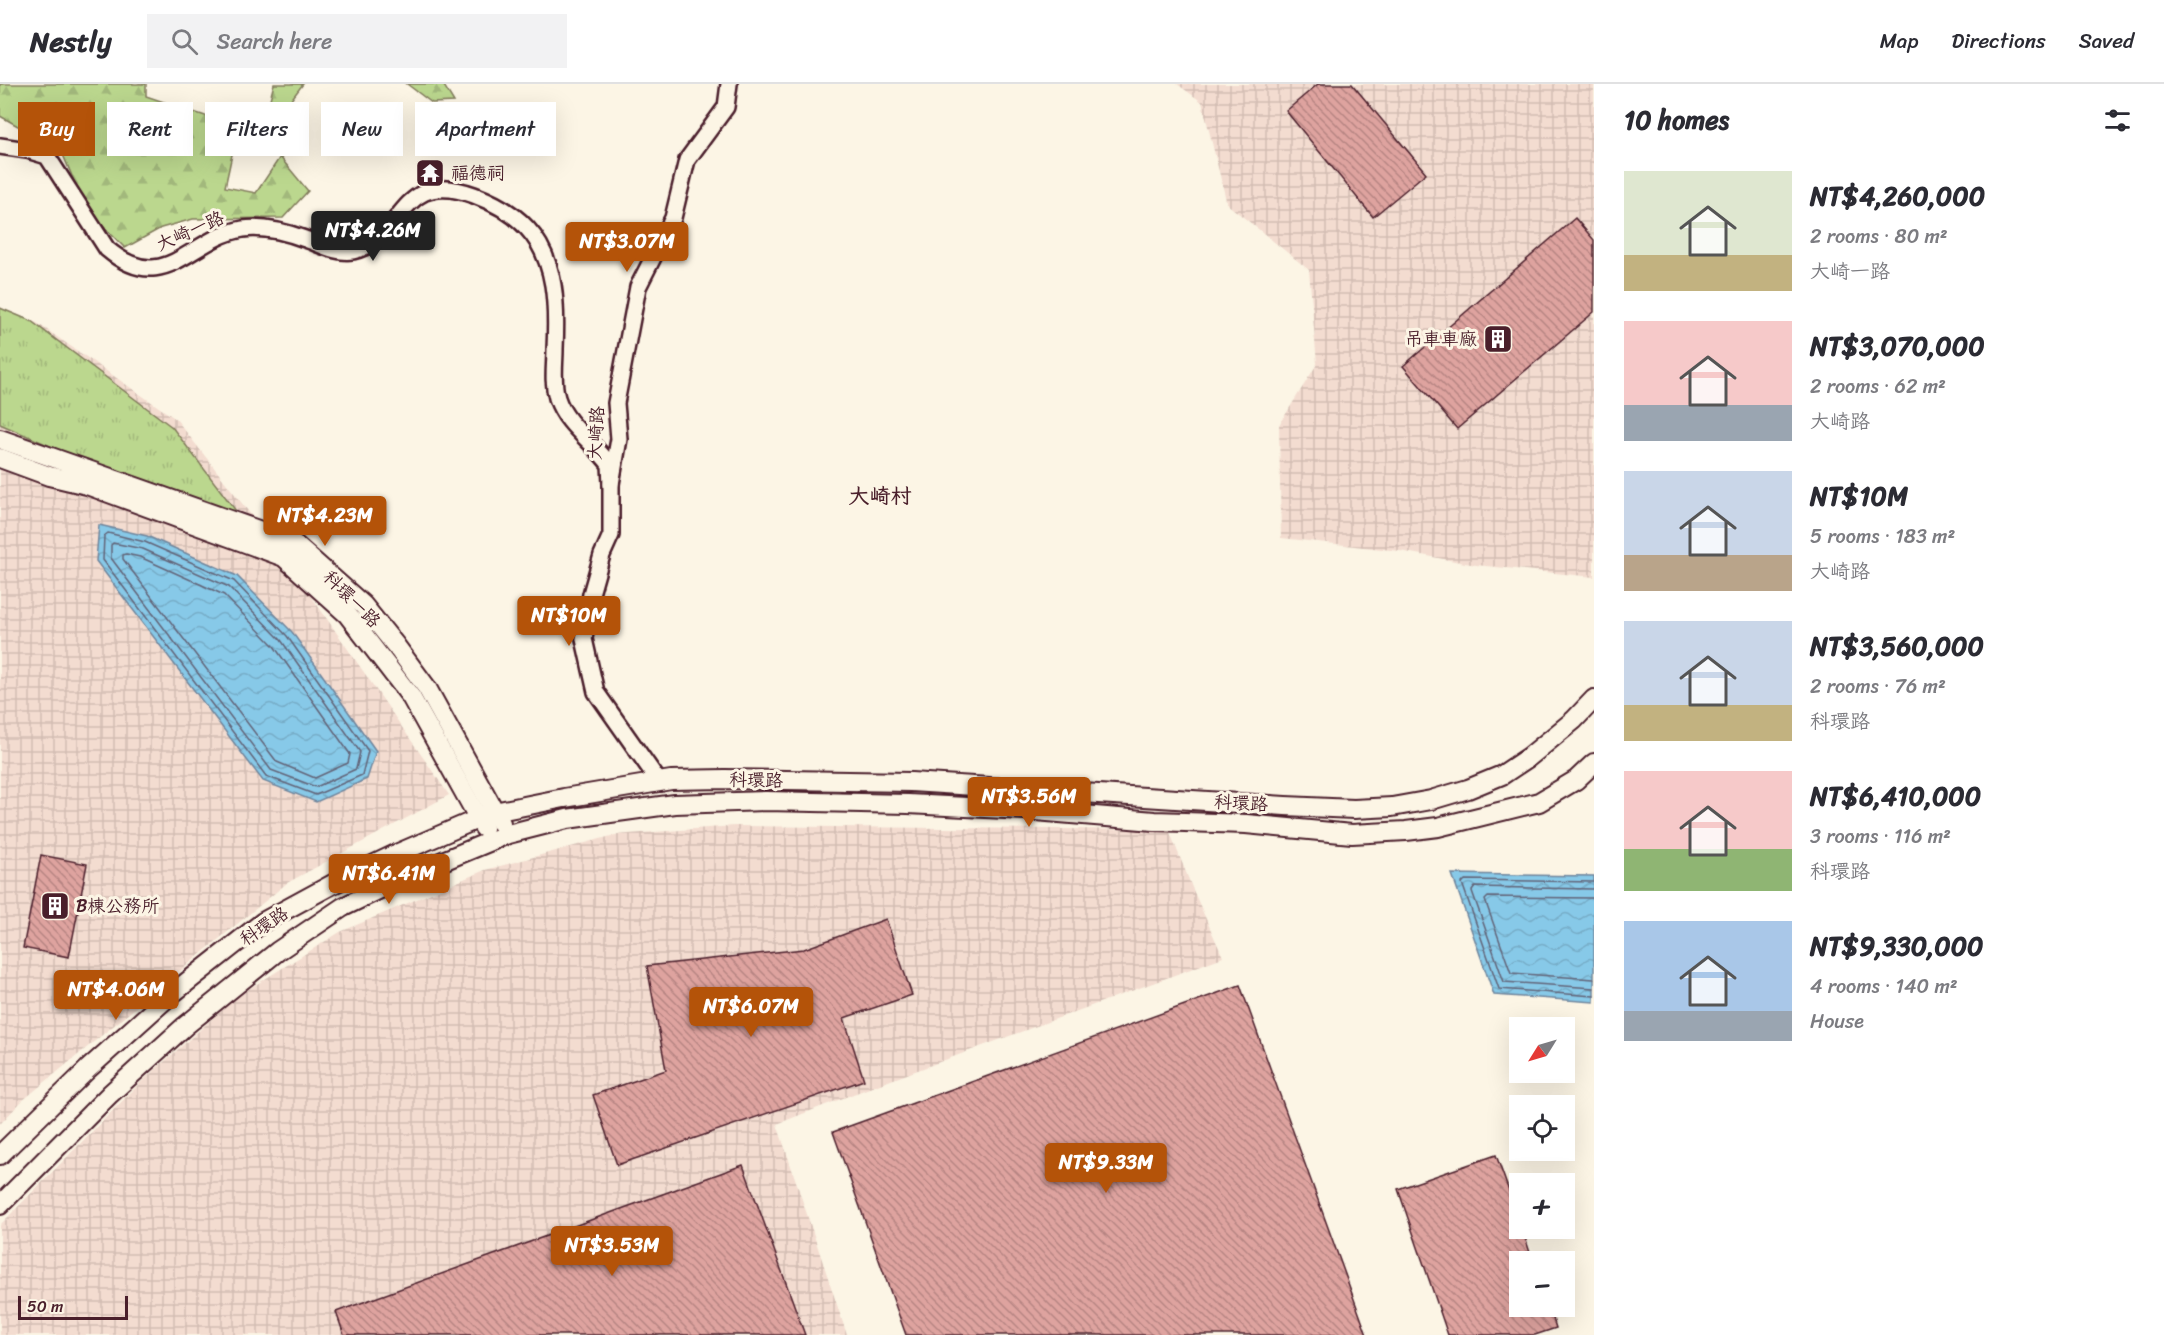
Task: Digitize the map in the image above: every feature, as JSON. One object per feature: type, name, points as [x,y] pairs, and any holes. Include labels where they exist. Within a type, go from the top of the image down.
[{"type":"street","name":"大崎路","points":[[660,783],[596,692],[584,639],[591,594],[602,555],[611,535],[611,484],[619,439],[616,403],[638,287],[673,218],[687,160],[726,107],[729,84]]},
{"type":"street","name":"大崎一路","points":[[0,146],[47,156],[107,249],[120,260],[134,266],[150,268],[164,267],[224,235],[243,229],[285,232],[336,250],[350,252],[375,241],[409,202],[423,192],[440,188],[460,189],[497,205],[527,228],[538,242],[549,267],[555,299],[554,380],[558,400],[568,419],[610,465],[611,484]]},
{"type":"street","name":"科環一路","points":[[0,439],[292,542],[363,605],[427,688],[487,815],[489,841]]},
{"type":"street","name":"科環一路","points":[[0,458],[49,476],[87,486],[284,557],[347,615],[411,697],[487,815],[508,834]]},
{"type":"street","name":"科環路","points":[[0,1155],[88,1069],[168,997],[263,922],[333,884],[487,815],[564,798],[671,780],[725,779],[911,782],[1285,806],[1354,809],[1392,807],[1440,798],[1502,775],[1529,757],[1574,720],[1594,699]]},
{"type":"street","name":"科環路","points":[[0,1205],[110,1094],[185,1026],[278,951],[343,907],[409,875],[508,834],[567,819],[675,804],[766,801],[908,804],[1024,810],[1246,824],[1352,834],[1406,831],[1438,827],[1539,802],[1576,780],[1594,763]]},
{"type":"shaded area","points":[[1177,84],[1594,84],[1594,577],[1476,565],[1400,551],[1281,538],[1279,425],[1317,364],[1309,270],[1227,204],[1202,102]]},
{"type":"shaded area","points":[[0,307],[37,323],[176,419],[284,557],[449,795],[287,883],[22,1101],[0,1124]]},
{"type":"shaded area","points":[[734,826],[1169,830],[1223,957],[777,1124],[847,1335],[0,1335],[0,1225],[139,1084],[238,996],[340,932],[485,870],[615,835]]},
{"type":"green space","points":[[0,84],[146,84],[146,96],[164,102],[107,102],[107,156],[193,156],[193,112],[205,116],[205,156],[232,156],[225,187],[256,193],[280,157],[308,191],[283,218],[193,219],[161,228],[125,248],[86,209],[64,156],[95,156],[95,102],[18,102],[18,126],[0,116]]},
{"type":"green space","points":[[274,84],[303,84],[289,102],[272,102],[270,99]]},
{"type":"green space","points":[[407,84],[443,84],[454,102],[431,102]]},
{"type":"green space","points":[[0,308],[31,321],[172,427],[246,524],[89,463],[0,424]]},
{"type":"water","points":[[99,525],[147,536],[237,576],[292,632],[376,751],[367,779],[316,802],[263,781],[96,561]]},
{"type":"water","points":[[1452,874],[1594,876],[1594,1002],[1494,995]]},
{"type":"building","points":[[1318,84],[1352,84],[1426,173],[1373,217],[1286,111]]},
{"type":"building","name":"吊車車廠","points":[[1575,218],[1594,240],[1594,312],[1457,429],[1403,366]]},
{"type":"building","name":"B棟公務所","points":[[41,855],[87,864],[69,957],[23,948]]},
{"type":"building","points":[[886,919],[912,995],[844,1018],[864,1080],[617,1165],[593,1095],[666,1070],[647,966],[804,949]]},
{"type":"building","points":[[1240,985],[1367,1335],[906,1335],[833,1132]]},
{"type":"building","points":[[1496,1155],[1509,1191],[1509,1239],[1526,1239],[1529,1251],[1509,1251],[1509,1317],[1552,1317],[1556,1328],[1535,1335],[1448,1335],[1398,1189]]},
{"type":"building","points":[[743,1165],[805,1335],[344,1335],[336,1312]]},
{"type":"place","name":"福德祠","points":[[430,173]]},
{"type":"place","name":"吊車車廠","points":[[1498,339]]},
{"type":"place","name":"B棟公務所","points":[[55,906]]},
{"type":"district","name":"大崎村","points":[[880,496]]}]
